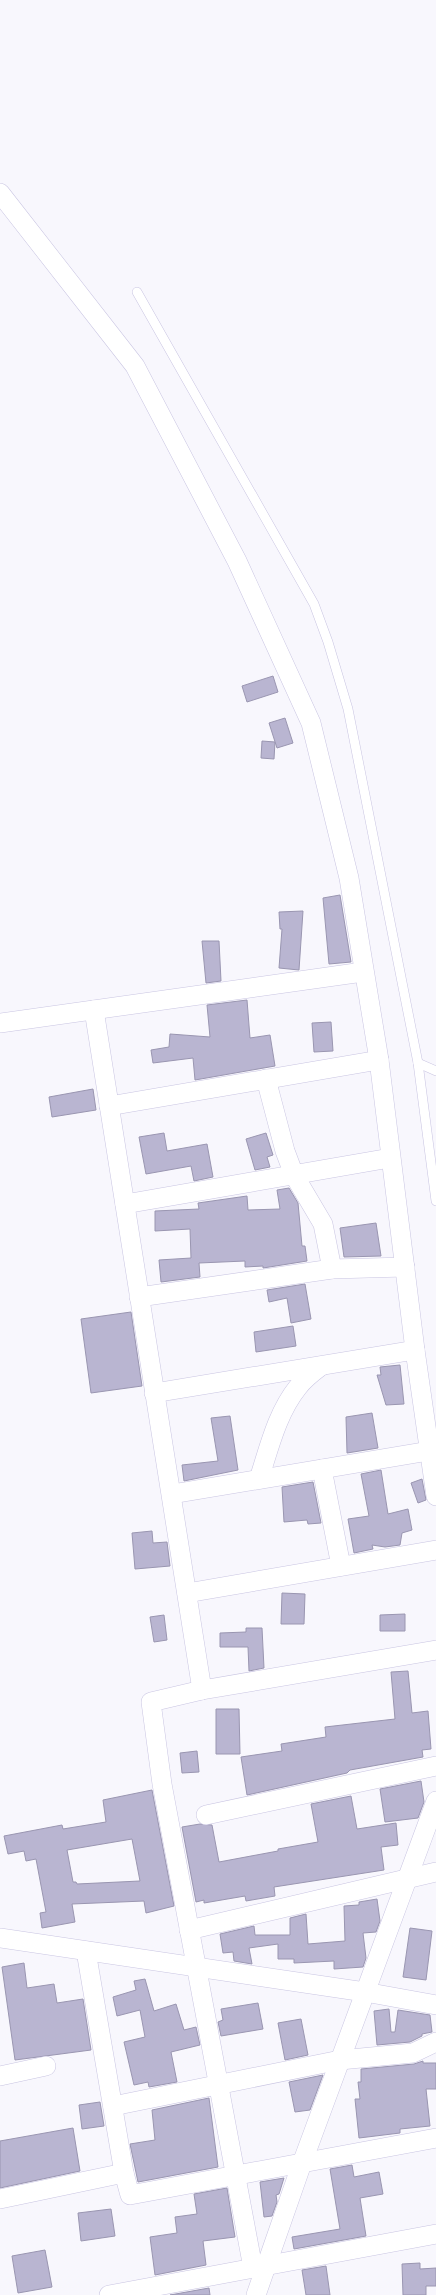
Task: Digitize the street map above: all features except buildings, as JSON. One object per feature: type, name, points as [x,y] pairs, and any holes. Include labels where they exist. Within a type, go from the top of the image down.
[{"type":"street","points":[[0,193],[135,366],[237,560],[311,723],[348,878],[379,1060],[404,1267],[436,1496]]},
{"type":"street","points":[[0,1023],[363,972]]},
{"type":"street","points":[[94,1010],[202,1690]]},
{"type":"street","points":[[109,1106],[379,1060]]},
{"type":"street","points":[[266,1079],[283,1143],[294,1175],[323,1224],[332,1269]]},
{"type":"street","points":[[125,1204],[390,1158]]},
{"type":"street","points":[[139,1297],[332,1269],[404,1267]]},
{"type":"street","points":[[154,1393],[415,1350]]},
{"type":"street","points":[[259,1479],[277,1425],[287,1403],[298,1386],[321,1366]]},
{"type":"street","points":[[172,1494],[429,1451]]},
{"type":"street","points":[[322,1469],[341,1566]]},
{"type":"street","points":[[187,1593],[436,1550]]},
{"type":"street","points":[[260,2267],[236,2176],[218,2084],[162,1784],[152,1702],[202,1690],[436,1650]]},
{"type":"street","points":[[206,1815],[436,1766]]},
{"type":"street","points":[[257,2293],[260,2267],[302,2163],[436,1801]]},
{"type":"street","points":[[189,1930],[408,1877],[436,1872]]},
{"type":"street","points":[[0,1938],[365,1992],[436,2005]]},
{"type":"street","points":[[86,1951],[124,2172],[130,2195],[436,2138]]},
{"type":"street","points":[[113,2106],[340,2060],[413,2053],[436,2042]]},
{"type":"street","points":[[0,2076],[46,2066]]},
{"type":"street","points":[[0,2199],[124,2172]]},
{"type":"street","points":[[109,2295],[436,2234]]},
{"type":"lane","points":[[137,292],[309,596],[328,642],[348,709],[418,1063],[436,1202]]},
{"type":"lane","points":[[418,1063],[436,1071]]}]
